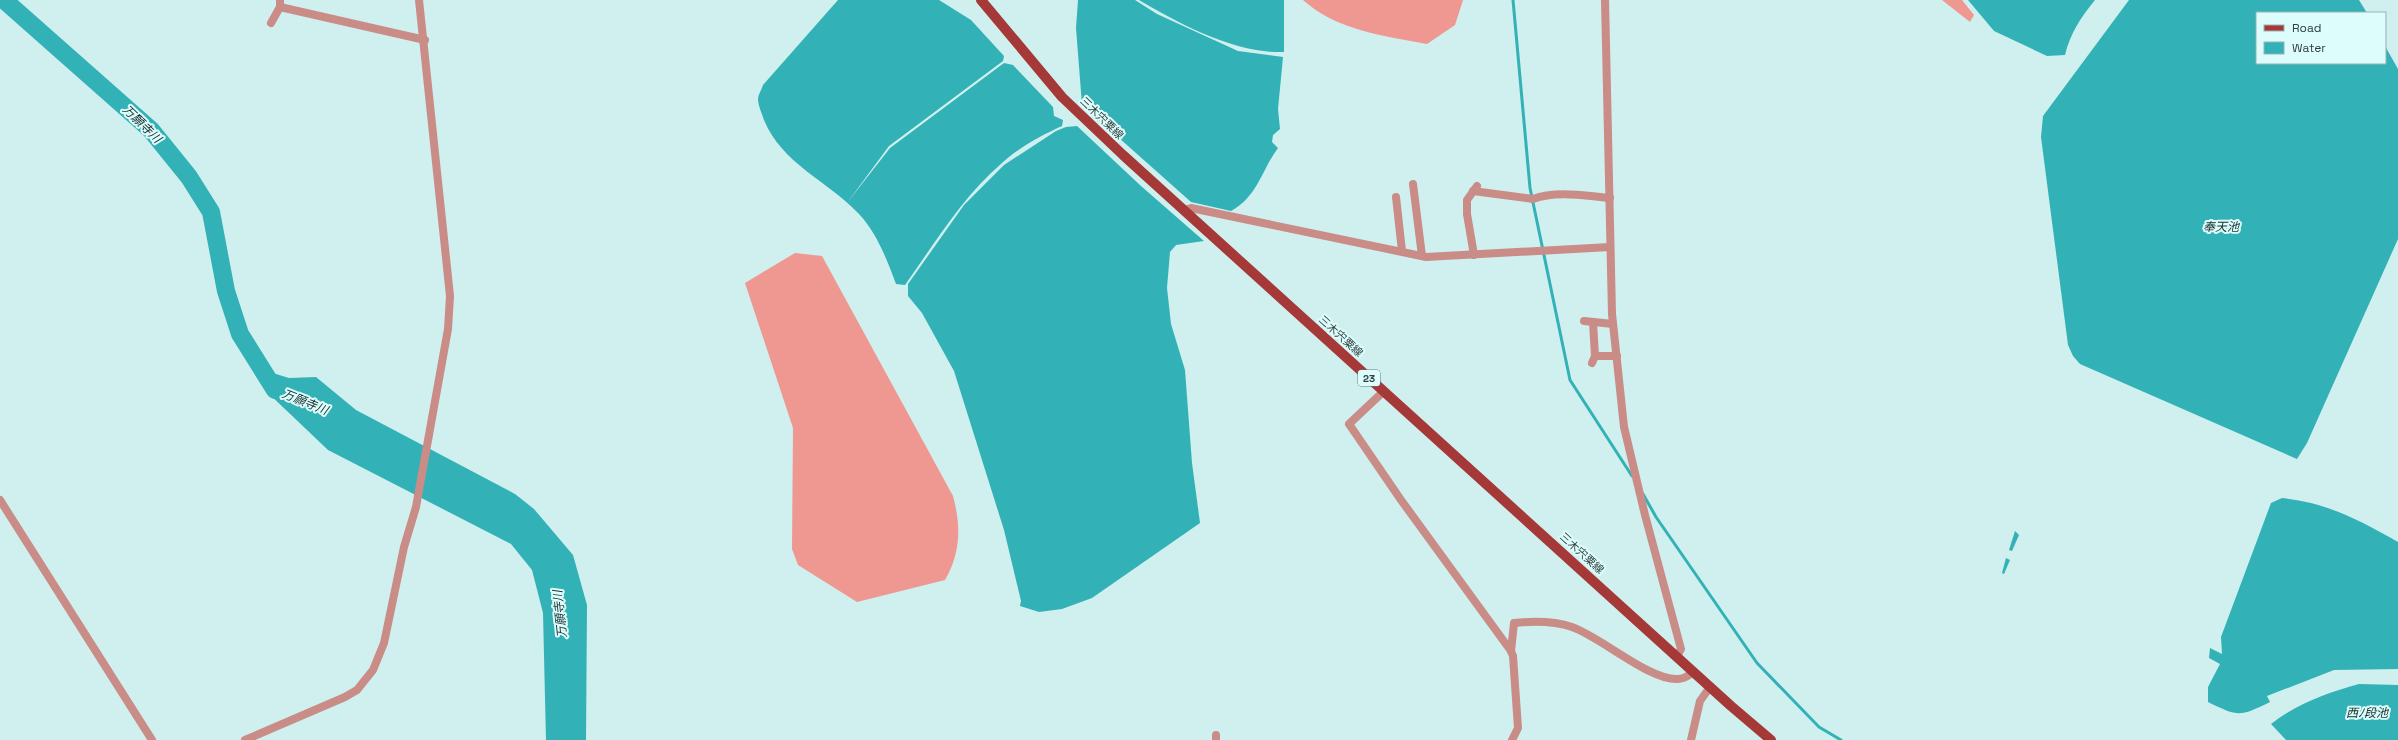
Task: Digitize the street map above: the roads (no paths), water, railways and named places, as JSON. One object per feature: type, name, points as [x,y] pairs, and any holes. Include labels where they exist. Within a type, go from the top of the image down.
[{"type":"main road","name":"三木宍粟線","points":[[981,0],[1062,97],[1184,210],[1710,687],[1771,740]]},
{"type":"street","points":[[245,740],[345,697],[357,690],[373,670],[384,643],[416,498],[448,329],[450,296],[429,102],[425,40],[419,0]]},
{"type":"street","points":[[1605,0],[1610,247],[1613,324],[1616,356],[1624,427],[1645,516],[1681,649],[1677,656]]},
{"type":"street","points":[[271,23],[280,4],[425,40]]},
{"type":"street","points":[[1413,184],[1422,256]]},
{"type":"street","points":[[1474,255],[1467,214],[1467,200],[1475,189],[1533,199],[1562,195],[1610,198]]},
{"type":"street","points":[[1396,197],[1402,251]]},
{"type":"street","points":[[1184,210],[1191,208],[1422,256],[1441,257],[1610,247]]},
{"type":"street","points":[[1584,322],[1613,324]]},
{"type":"street","points":[[1593,322],[1593,359],[1616,356]]},
{"type":"street","points":[[1384,391],[1349,424],[1401,500],[1511,651],[1513,656],[1518,728],[1512,740]]},
{"type":"street","points":[[0,500],[152,740]]},
{"type":"street","points":[[1511,651],[1514,623],[1551,623],[1572,627],[1650,671],[1667,678],[1685,678],[1694,672]]},
{"type":"street","points":[[1691,740],[1700,701],[1710,687]]},
{"type":"water","points":[[838,0],[939,0],[971,20],[1004,56],[1003,61],[889,146],[847,203],[782,149],[764,120],[759,107],[758,99],[763,85]]},
{"type":"water","points":[[1078,0],[1135,0],[1157,14],[1238,51],[1283,57],[1278,109],[1280,129],[1273,135],[1272,142],[1278,148],[1253,191],[1240,205],[1231,211],[1191,202],[1082,105],[1076,28]]},
{"type":"water","points":[[1139,0],[1284,0],[1284,52],[1246,48],[1227,43],[1190,28]]},
{"type":"water","points":[[1968,0],[2095,0],[2077,26],[2067,47],[2065,55],[2047,56],[1994,31]]},
{"type":"water","name":"奉天池","points":[[2129,0],[2359,0],[2366,12],[2256,12],[2256,64],[2386,64],[2386,48],[2398,69],[2398,239],[2307,443],[2297,459],[2080,364],[2073,356],[2068,345],[2041,137],[2043,116]]},
{"type":"water","points":[[1004,63],[1013,65],[1053,107],[1054,116],[1063,120],[1062,126],[1038,138],[1008,157],[974,190],[950,221],[905,285],[896,284],[876,238],[865,221],[847,203],[890,148]]},
{"type":"water","points":[[1077,126],[1141,186],[1204,241],[1176,245],[1170,252],[1167,288],[1171,324],[1185,370],[1192,463],[1200,523],[1092,598],[1062,609],[1039,612],[1020,606],[1021,601],[1004,530],[954,371],[922,313],[908,296],[908,284],[964,205],[1004,165],[1056,131],[1066,127]]},
{"type":"water","points":[[263,370],[289,378],[316,377],[356,410],[515,494],[534,509],[573,555],[587,605],[586,740],[546,740],[543,613],[532,570],[511,544],[328,450],[266,391],[256,375]]},
{"type":"water","points":[[2282,498],[2299,500],[2329,508],[2398,542],[2398,669],[2334,670],[2267,696],[2270,702],[2245,713],[2233,713],[2208,702],[2208,687],[2220,664],[2209,658],[2210,648],[2222,654],[2221,637],[2271,503]]},
{"type":"water","points":[[2015,531],[2019,535],[2012,551],[2009,550]]},
{"type":"water","points":[[2006,558],[2010,560],[2004,574],[2002,573]]},
{"type":"water","name":"西ﾉ段池","points":[[2359,684],[2398,685],[2398,740],[2286,740],[2271,724],[2302,704]]},
{"type":"waterway","name":"万願寺川","points":[[4,0],[151,130],[189,177],[211,212],[226,291],[240,334],[275,390]]},
{"type":"waterway","points":[[1513,0],[1530,188],[1570,380],[1632,476]]},
{"type":"waterway","points":[[1643,494],[1656,517],[1757,663],[1819,727],[1841,740]]}]
